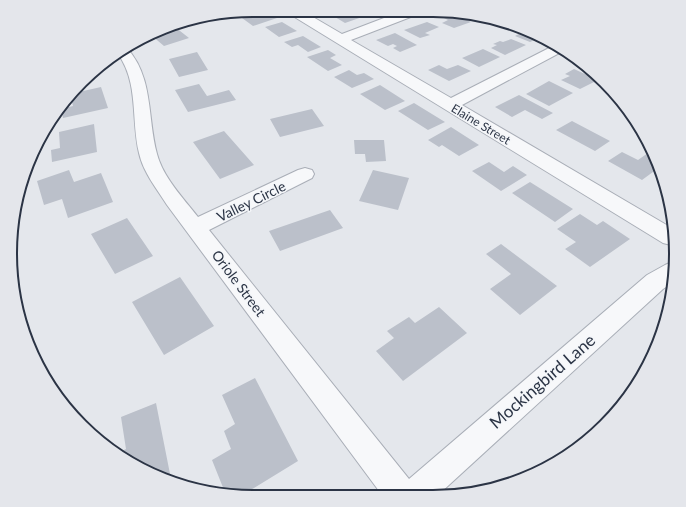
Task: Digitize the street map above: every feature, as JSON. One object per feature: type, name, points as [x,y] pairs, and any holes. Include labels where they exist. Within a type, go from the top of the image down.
[{"type":"street","name":"Elaine Street","points":[[304,17],[668,235]]},
{"type":"street","points":[[341,39],[399,17]]},
{"type":"street","points":[[449,105],[554,51]]},
{"type":"street","name":"Oriole Street","points":[[125,55],[135,69],[143,111],[145,140],[149,156],[159,177],[174,200],[397,490]]},
{"type":"street","name":"Valley Circle","points":[[196,227],[305,174]]},
{"type":"street","name":"Mockingbird Lane","points":[[421,490],[655,282],[668,274]]},
{"type":"building","points":[[275,17],[277,18],[253,26],[242,18]]},
{"type":"building","points":[[335,17],[362,17],[345,23]]},
{"type":"building","points":[[443,18],[463,19],[471,22],[454,28],[442,23],[448,20]]},
{"type":"building","points":[[282,22],[297,31],[279,37],[265,27]]},
{"type":"building","points":[[427,22],[439,27],[425,33],[430,35],[420,38],[404,30]]},
{"type":"building","points":[[178,30],[189,38],[164,46],[155,38]]},
{"type":"building","points":[[395,33],[417,45],[400,52],[393,48],[397,46],[393,44],[388,46],[376,40]]},
{"type":"building","points":[[519,34],[535,40],[530,42],[515,36]]},
{"type":"building","points":[[303,36],[321,47],[308,52],[298,45],[292,47],[284,42]]},
{"type":"building","points":[[511,39],[526,45],[505,55],[491,48],[497,45],[493,44]]},
{"type":"building","points":[[483,49],[500,57],[479,67],[462,58]]},
{"type":"building","points":[[328,50],[336,55],[330,58],[342,65],[328,71],[307,57]]},
{"type":"building","points":[[197,52],[208,70],[179,77],[169,59]]},
{"type":"building","points":[[439,65],[447,69],[458,65],[471,71],[449,81],[428,70]]},
{"type":"building","points":[[574,69],[586,75],[595,82],[580,89],[561,80],[570,76],[565,74]]},
{"type":"building","points":[[349,70],[357,75],[364,73],[374,79],[352,88],[334,77]]},
{"type":"building","points":[[549,81],[573,93],[549,106],[526,94]]},
{"type":"building","points":[[199,84],[207,96],[229,90],[236,100],[188,112],[175,90]]},
{"type":"building","points":[[380,85],[405,101],[385,110],[360,94]]},
{"type":"building","points":[[101,87],[108,108],[63,118],[62,115],[68,107],[73,106],[72,103],[81,91]]},
{"type":"building","points":[[519,95],[553,113],[542,119],[525,110],[512,117],[495,107]]},
{"type":"building","points":[[414,103],[445,122],[428,130],[398,111]]},
{"type":"building","points":[[312,109],[324,126],[280,137],[270,119]]},
{"type":"building","points":[[572,121],[610,141],[595,151],[556,130]]},
{"type":"building","points":[[94,124],[97,152],[52,162],[51,150],[60,148],[59,132]]},
{"type":"building","points":[[451,127],[479,145],[459,156],[442,145],[439,147],[428,140]]},
{"type":"building","points":[[224,131],[254,165],[220,179],[193,142]]},
{"type":"building","points":[[354,140],[384,140],[386,161],[366,162],[365,154],[355,154]]},
{"type":"building","points":[[622,152],[638,160],[647,154],[654,171],[642,180],[608,161]]},
{"type":"building","points":[[489,162],[504,172],[513,166],[527,175],[501,191],[472,171]]},
{"type":"building","points":[[69,170],[74,182],[101,173],[113,202],[68,218],[62,199],[44,205],[37,181]]},
{"type":"building","points":[[373,170],[409,178],[398,210],[359,201]]},
{"type":"building","points":[[530,182],[573,209],[555,222],[512,193]]},
{"type":"building","points":[[330,210],[343,228],[280,251],[269,231]]},
{"type":"building","points":[[580,214],[597,225],[603,221],[630,239],[590,267],[565,249],[576,242],[557,229]]},
{"type":"building","points":[[127,218],[153,256],[115,274],[91,234]]},
{"type":"building","points":[[501,244],[557,286],[520,315],[490,289],[511,274],[486,254]]},
{"type":"building","points":[[180,277],[214,326],[164,355],[132,302]]},
{"type":"building","points":[[439,307],[467,333],[403,381],[376,351],[394,338],[387,331],[409,317],[415,323]]},
{"type":"building","points":[[255,378],[298,461],[251,490],[223,488],[212,460],[231,449],[224,431],[235,424],[222,395]]},
{"type":"building","points":[[156,403],[170,475],[149,466],[123,451],[126,449],[121,417]]}]
